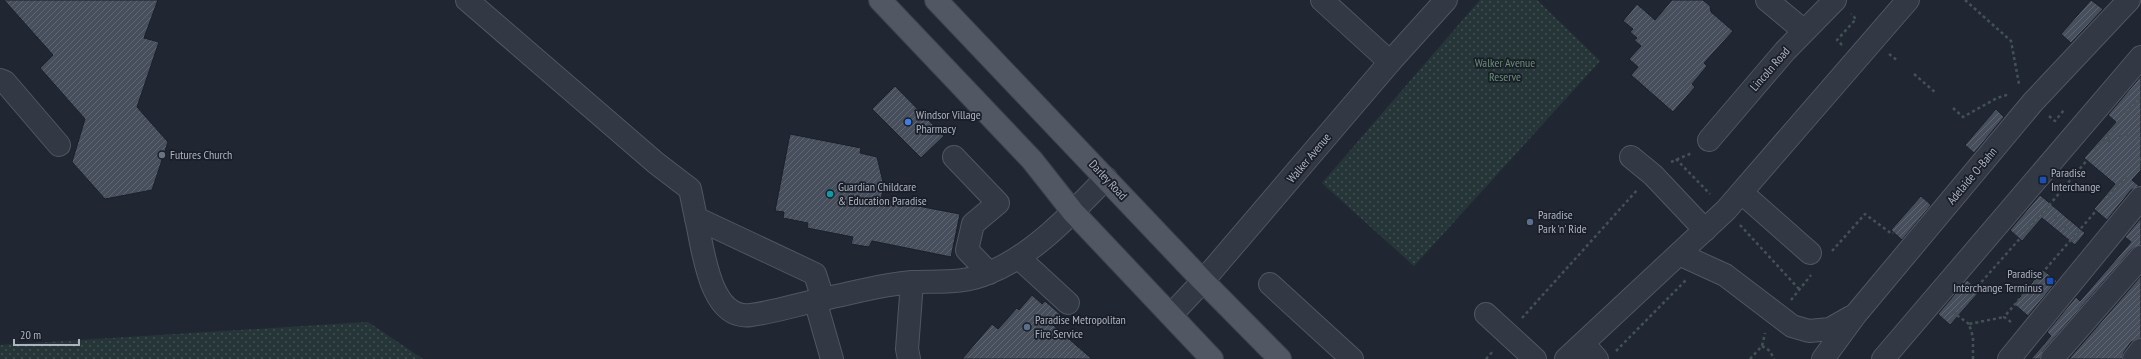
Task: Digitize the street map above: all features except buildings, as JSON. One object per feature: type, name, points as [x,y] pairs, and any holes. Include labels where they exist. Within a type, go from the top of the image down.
[{"type":"main road","points":[[880,0],[1032,160],[1073,212],[1212,359]]},
{"type":"main road","name":"Darley Road","points":[[936,0],[1203,281],[1280,359]]},
{"type":"street","points":[[467,0],[656,163],[690,190],[712,286],[718,298],[730,311],[749,316],[819,299],[912,282],[961,282],[988,274],[1019,258],[1073,212],[1106,178]]},
{"type":"street","points":[[1322,0],[1390,62]]},
{"type":"street","name":"Walker Avenue","points":[[1171,314],[1203,281],[1390,62],[1446,0]]},
{"type":"street","points":[[1767,0],[1804,31]]},
{"type":"street","points":[[1566,359],[1598,352],[1679,254],[1742,193],[1908,0]]},
{"type":"street","name":"Adelaide O-Bahn","points":[[1823,359],[1856,314],[2033,102],[2129,0]]},
{"type":"street","name":"Lincoln Road","points":[[1709,140],[1804,31],[1841,5]]},
{"type":"street","points":[[1883,359],[2141,58]]},
{"type":"street","points":[[0,80],[5,82],[59,145]]},
{"type":"street","points":[[954,157],[998,203],[973,224],[967,250],[988,274]]},
{"type":"street","points":[[1631,157],[1653,175],[1705,230]]},
{"type":"street","points":[[1742,193],[1818,259]]},
{"type":"street","points":[[2009,359],[2141,198]]},
{"type":"street","points":[[696,218],[816,274],[819,299],[832,359]]},
{"type":"street","points":[[1679,254],[1725,275],[1792,326],[1809,331],[1830,329],[1856,314]]},
{"type":"street","points":[[2052,359],[2141,257]]},
{"type":"street","points":[[1019,258],[1068,303]]},
{"type":"street","points":[[909,359],[907,349],[910,328],[912,282]]},
{"type":"street","points":[[1270,284],[1352,359]]},
{"type":"street","points":[[1486,314],[1535,359]]},
{"type":"street","points":[[910,328],[922,359]]},
{"type":"street","points":[[1903,359],[1905,334]]},
{"type":"street","points":[[2134,359],[2141,350]]},
{"type":"path","points":[[1965,0],[2011,41],[2020,90]]},
{"type":"path","points":[[1841,5],[1856,19],[1836,40],[1843,46],[1848,40]]},
{"type":"path","points":[[1914,74],[1936,93]]},
{"type":"path","points":[[1953,108],[1964,117],[1997,98],[2014,92]]},
{"type":"path","points":[[1973,359],[1974,337],[1969,324],[1954,313],[2141,96]]},
{"type":"path","points":[[2048,114],[2055,121],[2064,110],[2068,114]]},
{"type":"path","points":[[2100,142],[2133,132],[2141,138]]},
{"type":"path","points":[[1486,359],[1507,334],[1653,175],[1676,159]]},
{"type":"path","points":[[1799,288],[1818,259],[1865,214],[1892,234]]},
{"type":"path","points":[[1598,352],[1688,277]]},
{"type":"path","points":[[1969,324],[2004,317]]},
{"type":"path","points":[[1750,359],[1762,346],[1770,351],[1774,359]]},
{"type":"green space","name":"Walker Avenue Reserve","points":[[1480,0],[1537,0],[1600,61],[1414,266],[1322,183]]},
{"type":"green space","points":[[368,322],[423,359],[0,359],[0,345]]},
{"type":"place","name":"Windsor Village Pharmacy","points":[[908,122]]},
{"type":"place","name":"Futures Church","points":[[162,155]]},
{"type":"place","name":"Paradise Interchange","points":[[2043,180]]},
{"type":"place","name":"Guardian Childcare & Education Paradise","points":[[830,194]]},
{"type":"place","name":"Paradise Park 'n' Ride","points":[[1530,222]]},
{"type":"place","name":"Paradise Interchange Terminus","points":[[2050,281]]},
{"type":"place","name":"Paradise Metropolitan Fire Service","points":[[1027,327]]}]
